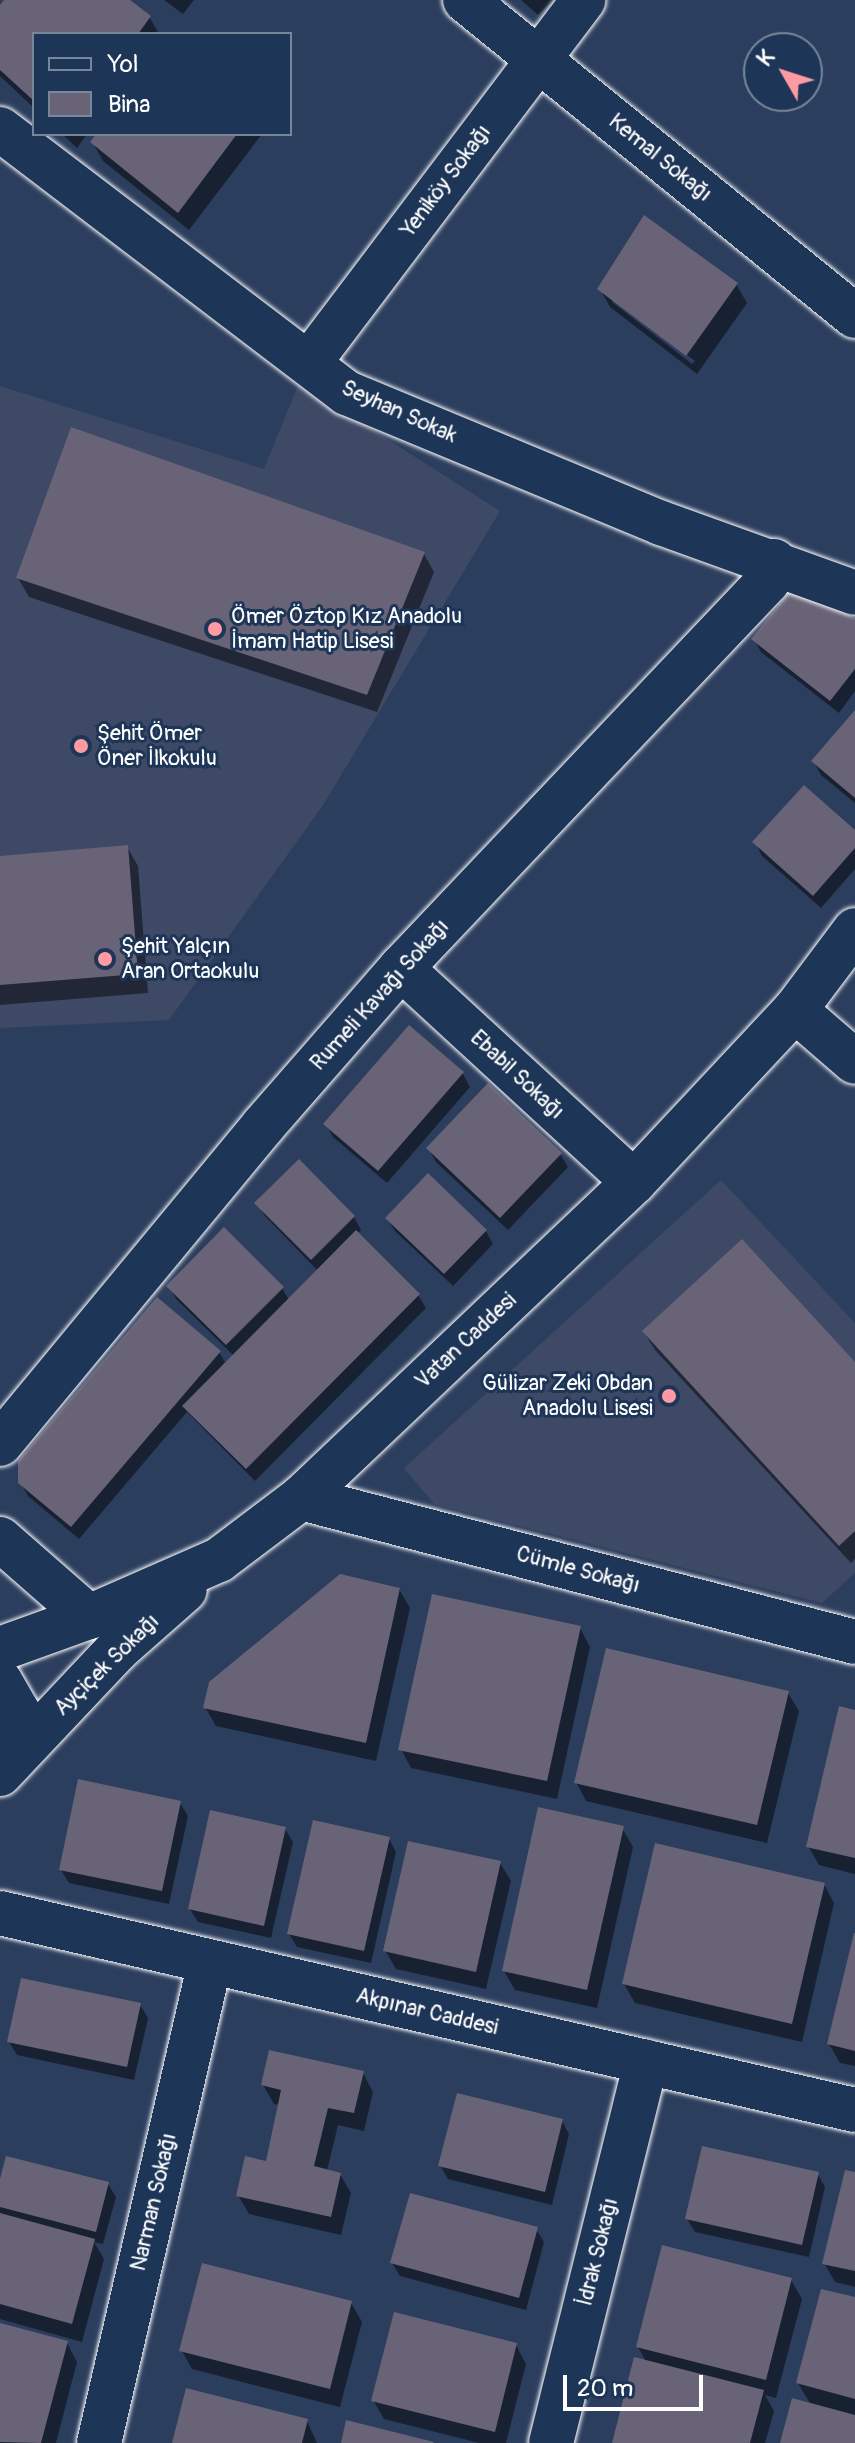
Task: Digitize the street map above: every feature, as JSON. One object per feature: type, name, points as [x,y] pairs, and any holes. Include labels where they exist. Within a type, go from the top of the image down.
[{"type":"street","name":"Kemal Sokağı","points":[[465,0],[855,316]]},
{"type":"street","name":"Yeniköy Sokağı","points":[[309,363],[584,0]]},
{"type":"street","name":"Seyhan Sokak","points":[[0,129],[347,393],[661,523],[774,561],[855,593]]},
{"type":"street","name":"Rumeli Kavağı Sokağı","points":[[0,1444],[263,1126],[401,968],[768,581],[774,561]]},
{"type":"street","name":"Vatan Caddesi","points":[[0,1649],[89,1617],[219,1560],[301,1498],[634,1182],[795,1010],[855,930]]},
{"type":"street","name":"Ebabil Sokağı","points":[[401,968],[634,1182]]},
{"type":"street","points":[[795,1010],[855,1062]]},
{"type":"street","name":"Cümle Sokağı","points":[[301,1498],[855,1642]]},
{"type":"street","points":[[0,1539],[89,1617]]},
{"type":"street","name":"Ayçiçek Sokağı","points":[[0,1772],[118,1649],[219,1560]]},
{"type":"street","points":[[0,1681],[18,1712],[20,1731],[0,1772]]},
{"type":"street","name":"Akpınar Caddesi","points":[[0,1913],[855,2110]]},
{"type":"street","name":"Narman Sokağı","points":[[99,2443],[210,1962]]},
{"type":"street","name":"İdrak Sokağı","points":[[551,2443],[646,2062]]},
{"type":"shaded area","name":"Ömer Öztop Kız Anadolu İmam Hatip Lisesi","points":[[299,383],[500,511],[323,805],[169,1020],[0,1028],[0,386],[264,469]]},
{"type":"shaded area","name":"Gülizar Zeki Obdan Anadolu Lisesi","points":[[721,1180],[855,1323],[855,1573],[822,1603],[434,1504],[404,1468]]},
{"type":"building","points":[[4,0],[130,0],[151,16],[139,32],[32,32],[32,99],[0,70],[0,5]]},
{"type":"building","points":[[94,136],[236,136],[178,213],[90,142]]},
{"type":"building","points":[[644,215],[738,283],[686,356],[597,289]]},
{"type":"building","points":[[71,427],[425,552],[367,695],[16,578]]},
{"type":"building","points":[[791,590],[855,618],[855,669],[830,701],[751,639]]},
{"type":"building","points":[[855,710],[855,798],[811,761]]},
{"type":"building","points":[[804,785],[855,830],[855,848],[813,896],[752,842]]},
{"type":"building","points":[[128,845],[138,974],[0,985],[0,856]]},
{"type":"building","points":[[409,1025],[464,1072],[378,1171],[323,1124]]},
{"type":"building","points":[[488,1083],[562,1153],[500,1218],[426,1148]]},
{"type":"building","points":[[299,1159],[355,1216],[311,1260],[254,1203]]},
{"type":"building","points":[[428,1173],[487,1230],[444,1274],[385,1218]]},
{"type":"building","points":[[224,1227],[284,1287],[226,1345],[166,1286]]},
{"type":"building","points":[[356,1230],[420,1294],[246,1469],[182,1406]]},
{"type":"building","points":[[742,1239],[855,1362],[855,1531],[839,1546],[642,1331]]},
{"type":"building","points":[[157,1297],[221,1351],[71,1527],[18,1483],[18,1461]]},
{"type":"building","points":[[340,1574],[400,1588],[366,1743],[203,1708],[209,1682]]},
{"type":"building","points":[[432,1594],[581,1626],[547,1781],[398,1750]]},
{"type":"building","points":[[606,1648],[789,1691],[757,1825],[574,1783]]},
{"type":"building","points":[[839,1706],[855,1710],[855,1858],[806,1847]]},
{"type":"building","points":[[78,1779],[181,1801],[162,1891],[59,1870]]},
{"type":"building","points":[[538,1807],[624,1826],[587,1990],[502,1971]]},
{"type":"building","points":[[210,1810],[286,1827],[264,1926],[188,1909]]},
{"type":"building","points":[[313,1820],[390,1837],[364,1951],[287,1934]]},
{"type":"building","points":[[408,1841],[501,1861],[476,1972],[383,1951]]},
{"type":"building","points":[[655,1843],[825,1883],[792,2024],[622,1984]]},
{"type":"building","points":[[855,1933],[855,2051],[827,2044]]},
{"type":"building","points":[[21,1978],[141,2003],[127,2067],[7,2042]]},
{"type":"building","points":[[269,2050],[364,2071],[354,2113],[328,2108],[314,2166],[341,2173],[331,2217],[236,2196],[245,2156],[266,2161],[281,2090],[261,2085]]},
{"type":"building","points":[[457,2093],[563,2119],[545,2192],[438,2166]]},
{"type":"building","points":[[702,2146],[819,2172],[802,2245],[685,2219]]},
{"type":"building","points":[[6,2156],[109,2182],[96,2232],[0,2207],[0,2179]]},
{"type":"building","points":[[845,2170],[855,2172],[855,2271],[822,2264]]},
{"type":"building","points":[[410,2193],[538,2227],[519,2298],[390,2263]]},
{"type":"building","points":[[0,2213],[95,2239],[72,2324],[0,2304]]},
{"type":"building","points":[[662,2245],[792,2278],[766,2380],[636,2347]]},
{"type":"building","points":[[202,2263],[352,2301],[330,2389],[179,2351]]},
{"type":"building","points":[[821,2289],[855,2297],[855,2399],[796,2383]]},
{"type":"building","points":[[394,2312],[517,2343],[495,2432],[371,2401]]},
{"type":"building","points":[[0,2323],[68,2341],[41,2443],[0,2442]]},
{"type":"building","points":[[634,2357],[764,2390],[750,2443],[612,2443]]},
{"type":"building","points":[[186,2388],[308,2419],[302,2443],[172,2443]]},
{"type":"building","points":[[792,2398],[855,2415],[855,2443],[780,2443]]},
{"type":"building","points":[[346,2420],[434,2442],[341,2443]]},
{"type":"place","name":"Ömer Öztop Kız Anadolu İmam Hatip Lisesi","points":[[215,629]]},
{"type":"place","name":"Şehit Ömer Öner İlkokulu","points":[[81,746]]},
{"type":"place","name":"Şehit Yalçın Aran Ortaokulu","points":[[105,959]]},
{"type":"place","name":"Gülizar Zeki Obdan Anadolu Lisesi","points":[[669,1396]]}]
